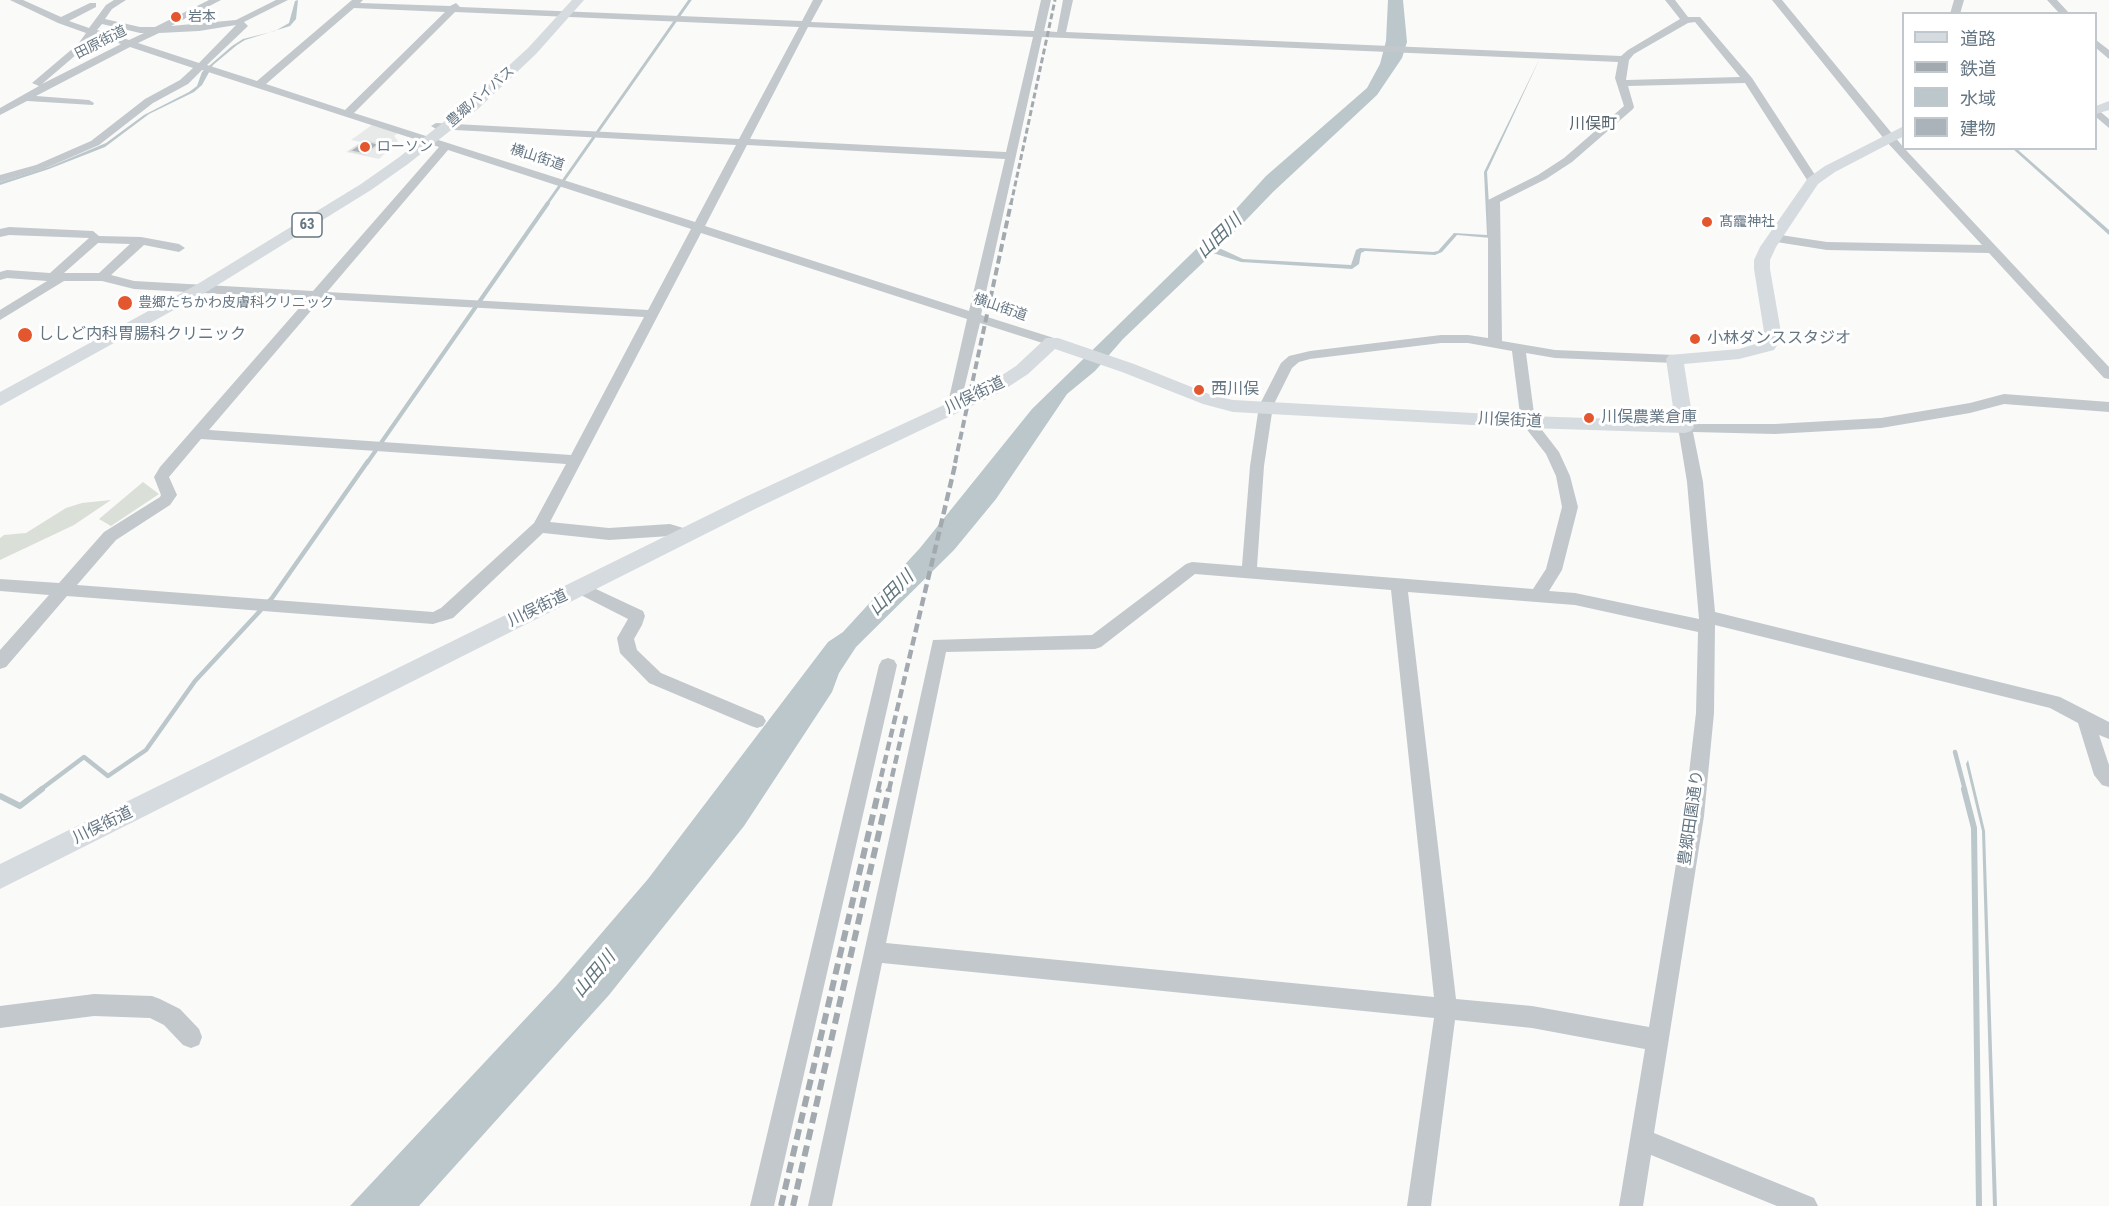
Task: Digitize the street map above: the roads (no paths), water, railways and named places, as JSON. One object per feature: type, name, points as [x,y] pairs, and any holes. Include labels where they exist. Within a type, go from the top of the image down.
[{"type":"main road","name":"豊郷バイパス","points":[[0,400],[366,187],[532,51],[563,10],[578,0]]},
{"type":"main road","points":[[1685,427],[1675,358],[1739,354],[1768,346],[1774,338],[1774,326],[1762,261],[1774,238],[1813,181],[1830,169],[1896,134]]},
{"type":"main road","name":"豊郷バイパス","points":[[0,391],[195,288]]},
{"type":"main road","name":"川俣街道","points":[[0,877],[760,498],[1008,380],[1037,358],[1061,345],[1222,404],[1528,422],[1685,427]]},
{"type":"street","points":[[14,104],[81,46],[109,6],[121,0]]},
{"type":"street","name":"田原街道","points":[[0,112],[216,0]]},
{"type":"street","points":[[95,25],[140,30],[199,28],[238,22],[283,0]]},
{"type":"street","points":[[348,113],[462,0]]},
{"type":"street","points":[[0,585],[433,618],[447,613],[540,527],[741,142],[818,0]]},
{"type":"street","points":[[954,407],[1046,0]]},
{"type":"street","points":[[1061,36],[1068,0]]},
{"type":"street","points":[[1670,0],[1686,20]]},
{"type":"street","points":[[1777,0],[1896,134]]},
{"type":"street","points":[[2047,0],[2053,0],[2064,12]]},
{"type":"street","name":"横山街道","points":[[22,1],[61,21],[95,25],[132,42],[348,113],[433,132],[447,145],[975,315],[1061,345]]},
{"type":"street","points":[[260,84],[354,2],[452,10],[563,10],[805,25],[1624,59]]},
{"type":"street","points":[[61,21],[93,5]]},
{"type":"street","points":[[1495,342],[1494,200],[1542,177],[1568,160],[1629,106],[1620,78],[1624,59],[1631,52],[1686,20],[1697,20],[1748,80],[1813,181]]},
{"type":"street","points":[[0,179],[40,167],[95,143],[149,100],[184,82],[243,26],[238,22]]},
{"type":"street","points":[[2097,44],[2109,56]]},
{"type":"street","points":[[1622,83],[1748,80]]},
{"type":"street","points":[[25,98],[88,104]]},
{"type":"street","points":[[2097,112],[2109,125]]},
{"type":"street","points":[[433,132],[741,142],[1011,156]]},
{"type":"street","points":[[0,662],[110,536],[165,501],[169,495],[161,477],[447,145]]},
{"type":"street","points":[[1909,150],[1992,249],[2109,375]]},
{"type":"street","points":[[0,233],[9,231],[93,235],[95,239],[141,241],[179,248]]},
{"type":"street","points":[[1774,238],[1827,246],[1992,249]]},
{"type":"street","points":[[0,315],[57,277],[95,239]]},
{"type":"street","points":[[102,277],[141,241]]},
{"type":"street","points":[[0,276],[7,274],[102,277],[134,285],[653,314]]},
{"type":"street","points":[[1249,573],[1257,466],[1266,406],[1286,366],[1294,359],[1310,355],[1441,339],[1495,342],[1584,357],[1675,358]]},
{"type":"street","points":[[1518,347],[1528,422],[1552,452],[1563,476],[1570,507],[1554,570],[1537,596]]},
{"type":"street","points":[[1685,427],[1775,429],[1881,423],[1970,408],[2004,399],[2109,407]]},
{"type":"street","name":"豊郷田園通り","points":[[1631,1206],[1694,816],[1705,713],[1707,622],[1695,482],[1685,427]]},
{"type":"street","points":[[197,434],[575,460]]},
{"type":"street","points":[[540,527],[609,534],[670,530],[687,535]]},
{"type":"street","points":[[820,1206],[939,645],[1095,642],[1192,568],[1575,599],[1707,622],[2054,702],[2109,731]]},
{"type":"street","points":[[1399,586],[1446,1008],[1419,1206]]},
{"type":"street","points":[[581,588],[637,616],[634,625],[624,638],[629,653],[655,678],[757,721]]},
{"type":"street","points":[[762,1206],[888,665]]},
{"type":"street","points":[[2085,718],[2101,769],[2109,779]]},
{"type":"street","points":[[875,952],[1532,1017],[1658,1040]]},
{"type":"street","points":[[0,1017],[94,1005],[152,1007],[172,1017],[191,1037]]},
{"type":"street","points":[[1642,1140],[1806,1206]]},
{"type":"water","points":[[298,0],[296,19],[290,26],[276,30],[289,23],[295,1]]},
{"type":"water","name":"山田川","points":[[1388,0],[1403,0],[1407,42],[1402,58],[1377,95],[1273,192],[1219,248],[1243,259],[1351,265],[1356,250],[1360,248],[1433,252],[1438,251],[1454,233],[1487,235],[1484,172],[1540,58],[1487,172],[1491,238],[1457,235],[1442,252],[1435,255],[1365,251],[1361,253],[1359,264],[1352,269],[1241,262],[1213,253],[1123,339],[1095,371],[1067,394],[996,499],[954,550],[856,647],[839,673],[832,692],[744,826],[609,995],[419,1206],[350,1206],[557,985],[648,879],[828,642],[843,632],[920,548],[1032,409],[1227,219],[1266,176],[1367,88],[1380,64],[1386,41]]},
{"type":"water","points":[[270,32],[237,45],[213,65],[202,85],[194,92],[149,114],[105,147],[0,185],[0,182],[49,167],[106,143],[144,115],[197,86],[202,72],[232,46],[243,39]]},
{"type":"water","points":[[2014,150],[2018,150],[2109,230],[2109,235]]},
{"type":"water","points":[[1968,760],[1985,831],[1997,1206],[1993,1206],[1982,831],[1966,764]]},
{"type":"waterway","points":[[547,204],[690,0]]},
{"type":"waterway","points":[[367,463],[548,203]]},
{"type":"waterway","points":[[40,790],[84,757],[108,776],[146,750],[195,681],[272,598],[368,461]]},
{"type":"waterway","points":[[1955,752],[1965,790]]},
{"type":"waterway","points":[[0,796],[20,806],[42,789]]},
{"type":"waterway","points":[[1964,789],[1974,828],[1979,1206]]},
{"type":"railway","points":[[1011,204],[1055,0]]},
{"type":"railway","points":[[955,463],[1011,203]]},
{"type":"railway","points":[[878,790],[956,461]]},
{"type":"railway","points":[[889,790],[906,716]]},
{"type":"railway","points":[[781,1206],[879,789]]},
{"type":"railway","points":[[793,1206],[889,789]]},
{"type":"place","name":"岩本","points":[[176,17]]},
{"type":"place","name":"ローソン","points":[[365,147]]},
{"type":"place","name":"髙靇神社","points":[[1707,222]]},
{"type":"place","name":"豊郷たちかわ皮膚科クリニック","points":[[125,303]]},
{"type":"place","name":"ししど内科胃腸科クリニック","points":[[25,335]]},
{"type":"place","name":"小林ダンススタジオ","points":[[1695,339]]},
{"type":"place","name":"西川俣","points":[[1199,390]]},
{"type":"place","name":"川俣農業倉庫","points":[[1589,418]]},
{"type":"district","name":"川俣町","points":[[1593,125]]}]
